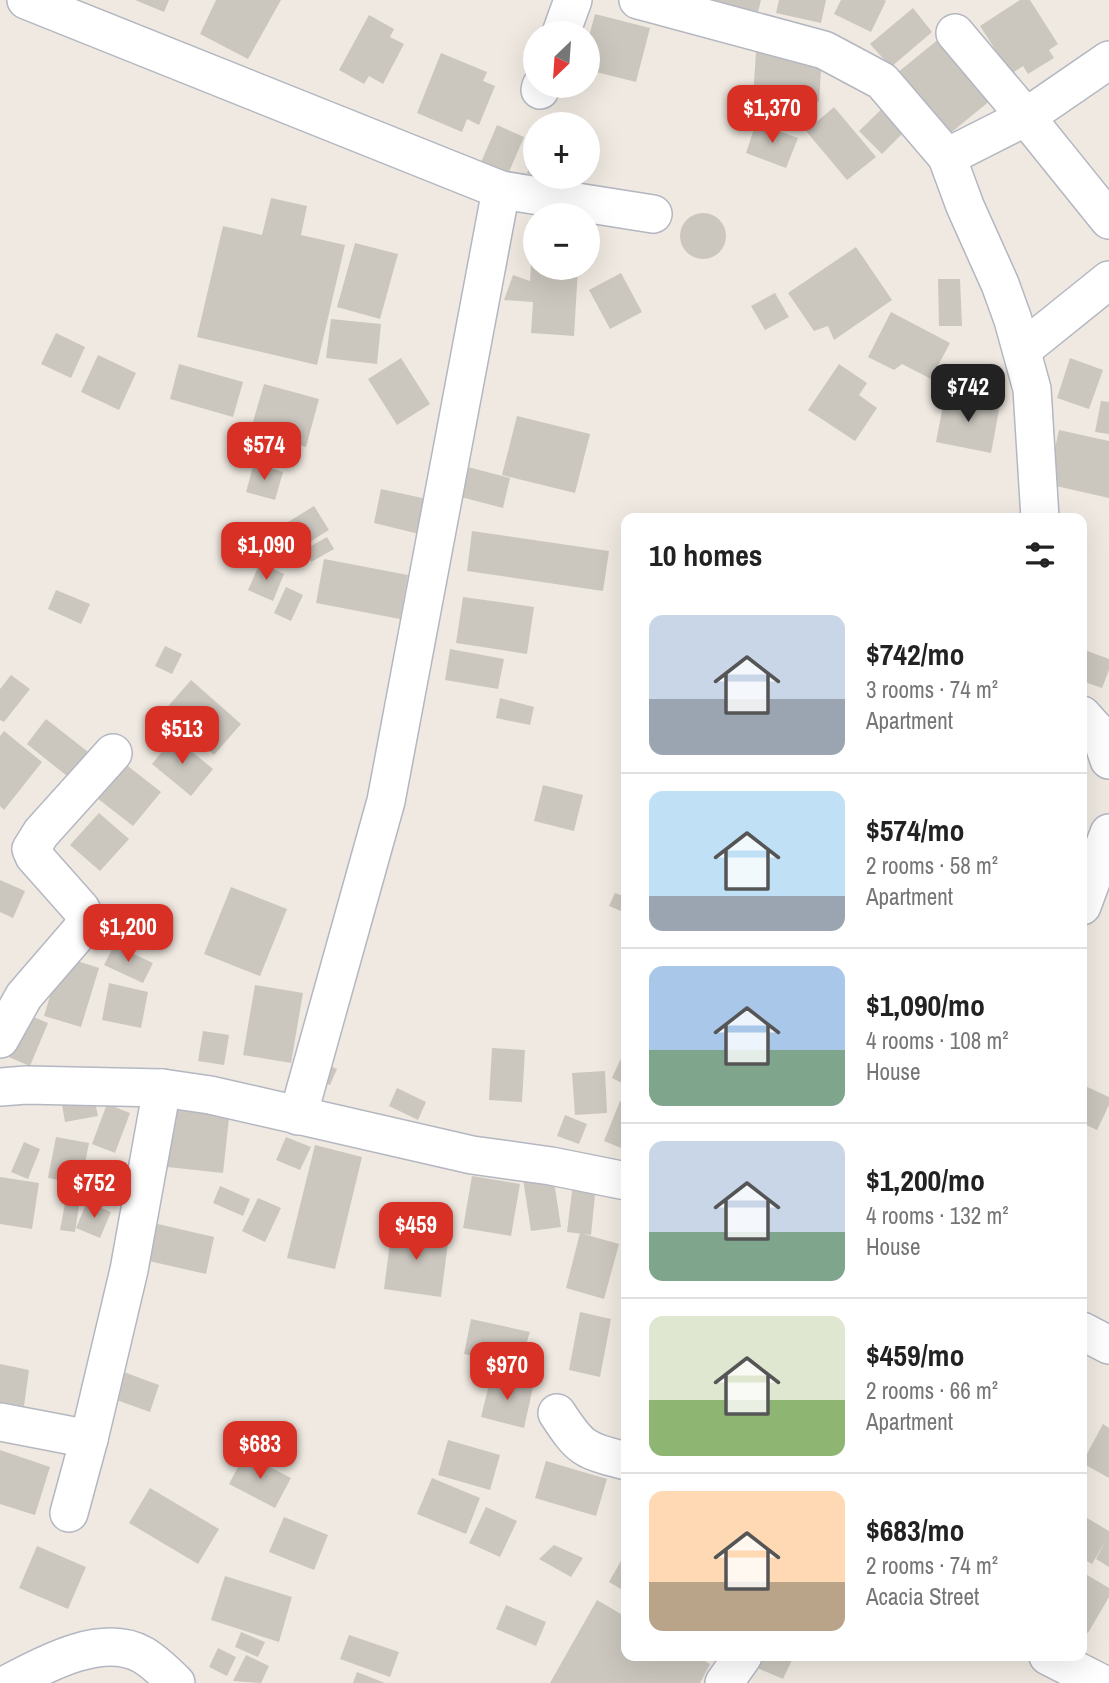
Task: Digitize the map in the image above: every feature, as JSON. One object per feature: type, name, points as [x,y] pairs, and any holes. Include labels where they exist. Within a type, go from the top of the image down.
[{"type":"street","points":[[26,0],[501,190],[653,214]]},
{"type":"street","points":[[565,21],[573,0]]},
{"type":"street","points":[[638,0],[824,50],[882,81],[947,156],[965,206],[1000,284],[1032,389],[1040,513]]},
{"type":"street","points":[[955,33],[1109,220]]},
{"type":"street","points":[[947,156],[1026,117],[1109,60]]},
{"type":"street","points":[[298,1116],[386,801],[501,190]]},
{"type":"street","points":[[1021,350],[1109,280]]},
{"type":"street","points":[[1087,721],[1101,736],[1109,760]]},
{"type":"street","points":[[0,1039],[24,996],[81,930],[85,919],[81,909],[34,856],[31,849],[41,833],[113,753]]},
{"type":"street","points":[[1087,892],[1109,833]]},
{"type":"street","points":[[0,1087],[26,1085],[162,1088],[211,1095],[472,1155],[551,1166],[621,1180]]},
{"type":"street","points":[[69,1513],[129,1270],[162,1088]]},
{"type":"street","points":[[1087,1334],[1109,1345]]},
{"type":"street","points":[[557,1413],[574,1439],[591,1452],[621,1460]]},
{"type":"street","points":[[0,1422],[89,1439]]},
{"type":"street","points":[[9,1683],[55,1659],[104,1646],[142,1654],[176,1683]]},
{"type":"street","points":[[724,1683],[739,1661]]},
{"type":"street","points":[[1058,1661],[1101,1683]]},
{"type":"building","points":[[135,0],[169,0],[164,12]]},
{"type":"building","points":[[216,0],[281,0],[248,59],[200,34]]},
{"type":"building","points":[[696,0],[761,0],[755,24]]},
{"type":"building","points":[[779,0],[826,0],[821,23],[776,13]]},
{"type":"building","points":[[841,0],[886,1],[871,32],[834,14]]},
{"type":"building","points":[[1020,0],[1030,0],[1058,44],[1049,50],[1054,58],[1028,74],[1023,66],[1011,74],[980,26]]},
{"type":"building","points":[[913,8],[932,32],[891,67],[870,44]]},
{"type":"building","points":[[595,14],[650,28],[636,82],[600,73],[600,21],[593,21]]},
{"type":"building","points":[[369,15],[394,29],[390,37],[404,44],[383,84],[369,76],[364,84],[339,70]]},
{"type":"building","points":[[940,38],[991,100],[948,135],[897,73]]},
{"type":"building","points":[[756,51],[822,56],[819,102],[753,98]]},
{"type":"building","points":[[441,53],[487,72],[483,81],[495,86],[479,125],[467,119],[462,132],[417,113]]},
{"type":"building","points":[[888,103],[910,126],[882,154],[859,131]]},
{"type":"building","points":[[834,107],[876,157],[847,180],[806,131]]},
{"type":"building","points":[[756,123],[798,138],[786,168],[746,153]]},
{"type":"building","points":[[497,125],[523,137],[506,179],[479,167]]},
{"type":"building","points":[[271,198],[307,206],[301,235],[345,245],[317,365],[197,337],[223,226],[262,235]]},
{"type":"building","points":[[703,213],[719,220],[726,236],[719,252],[703,259],[687,252],[680,236],[687,220]]},
{"type":"building","points":[[355,243],[398,254],[380,319],[337,307]]},
{"type":"building","points":[[856,247],[892,300],[834,340],[828,326],[814,331],[788,293]]},
{"type":"building","points":[[621,273],[642,312],[610,329],[589,290]]},
{"type":"building","points":[[513,275],[530,281],[577,280],[574,336],[531,333],[533,302],[504,300]]},
{"type":"building","points":[[938,279],[960,279],[962,326],[939,326]]},
{"type":"building","points":[[775,293],[789,317],[765,330],[751,306]]},
{"type":"building","points":[[891,312],[950,343],[931,379],[902,364],[894,370],[868,357]]},
{"type":"building","points":[[331,319],[381,324],[377,364],[326,358]]},
{"type":"building","points":[[56,333],[85,347],[71,378],[41,364]]},
{"type":"building","points":[[98,355],[136,373],[119,410],[81,392]]},
{"type":"building","points":[[401,358],[430,404],[397,425],[368,379]]},
{"type":"building","points":[[1070,358],[1103,370],[1089,409],[1057,398]]},
{"type":"building","points":[[179,364],[243,382],[233,417],[170,399]]},
{"type":"building","points":[[839,364],[867,383],[859,395],[877,408],[855,441],[808,410]]},
{"type":"building","points":[[264,384],[319,399],[306,447],[250,432]]},
{"type":"building","points":[[945,395],[1000,405],[991,453],[936,442]]},
{"type":"building","points":[[1101,401],[1109,402],[1109,434],[1095,432]]},
{"type":"building","points":[[517,416],[590,434],[575,493],[502,475]]},
{"type":"building","points":[[1059,430],[1109,441],[1109,498],[1047,484]]},
{"type":"building","points":[[254,463],[283,472],[275,500],[246,492]]},
{"type":"building","points":[[468,467],[510,478],[503,508],[461,497]]},
{"type":"building","points":[[381,489],[427,499],[419,534],[374,523]]},
{"type":"building","points":[[314,506],[329,530],[287,556],[272,532]]},
{"type":"building","points":[[472,531],[609,551],[603,591],[467,571]]},
{"type":"building","points":[[327,537],[334,549],[311,562],[304,550]]},
{"type":"building","points":[[324,559],[408,575],[400,619],[316,603]]},
{"type":"building","points":[[260,563],[284,574],[273,601],[248,590]]},
{"type":"building","points":[[286,587],[303,595],[291,621],[274,613]]},
{"type":"building","points":[[56,590],[90,604],[81,624],[48,609]]},
{"type":"building","points":[[463,597],[534,607],[527,654],[456,643]]},
{"type":"building","points":[[165,646],[182,654],[172,674],[155,666]]},
{"type":"building","points":[[450,649],[504,659],[498,689],[445,680]]},
{"type":"building","points":[[1087,651],[1109,659],[1109,670],[1102,688],[1087,683]]},
{"type":"building","points":[[11,675],[30,689],[4,722],[0,720],[0,689]]},
{"type":"building","points":[[191,680],[241,724],[214,755],[164,711]]},
{"type":"building","points":[[500,698],[534,707],[530,725],[496,718]]},
{"type":"building","points":[[46,719],[92,755],[72,780],[27,744]]},
{"type":"building","points":[[4,731],[42,762],[4,810],[0,806],[0,736]]},
{"type":"building","points":[[174,737],[213,769],[191,796],[152,764]]},
{"type":"building","points":[[124,763],[161,792],[133,826],[97,798]]},
{"type":"building","points":[[543,785],[583,795],[574,831],[534,821]]},
{"type":"building","points":[[99,813],[129,839],[100,871],[70,845]]},
{"type":"building","points":[[0,880],[25,891],[13,918],[0,912]]},
{"type":"building","points":[[231,887],[287,909],[260,976],[204,954]]},
{"type":"building","points":[[615,893],[621,895],[621,911],[609,906]]},
{"type":"building","points":[[114,945],[153,963],[143,983],[104,965]]},
{"type":"building","points":[[62,956],[99,968],[81,1027],[44,1016]]},
{"type":"building","points":[[109,983],[148,992],[141,1028],[102,1020]]},
{"type":"building","points":[[255,985],[303,993],[291,1063],[243,1055]]},
{"type":"building","points":[[24,1013],[48,1023],[30,1066],[6,1056]]},
{"type":"building","points":[[203,1031],[229,1035],[224,1065],[198,1061]]},
{"type":"building","points":[[492,1048],[525,1050],[522,1102],[489,1100]]},
{"type":"building","points":[[621,1058],[621,1082],[612,1078]]},
{"type":"building","points":[[326,1064],[337,1069],[330,1085],[319,1081]]},
{"type":"building","points":[[605,1071],[607,1113],[575,1115],[572,1073]]},
{"type":"building","points":[[1087,1087],[1109,1097],[1109,1105],[1097,1130],[1087,1125]]},
{"type":"building","points":[[397,1088],[426,1102],[418,1120],[389,1106]]},
{"type":"building","points":[[93,1093],[98,1116],[65,1122],[61,1099]]},
{"type":"building","points":[[166,1101],[230,1109],[223,1173],[158,1166]]},
{"type":"building","points":[[620,1101],[621,1101],[621,1148],[604,1141]]},
{"type":"building","points":[[107,1104],[130,1113],[115,1153],[92,1144]]},
{"type":"building","points":[[565,1115],[587,1124],[579,1144],[557,1136]]},
{"type":"building","points":[[56,1137],[89,1143],[81,1184],[48,1178]]},
{"type":"building","points":[[286,1137],[311,1147],[300,1170],[276,1160]]},
{"type":"building","points":[[24,1142],[40,1149],[28,1179],[11,1172]]},
{"type":"building","points":[[315,1145],[362,1157],[335,1269],[287,1258]]},
{"type":"building","points":[[553,1175],[561,1227],[531,1231],[523,1179]]},
{"type":"building","points":[[472,1176],[520,1184],[511,1236],[463,1228]]},
{"type":"building","points":[[0,1177],[39,1183],[32,1229],[0,1224]]},
{"type":"building","points":[[573,1183],[596,1185],[591,1235],[567,1232]]},
{"type":"building","points":[[220,1186],[250,1199],[243,1216],[213,1203]]},
{"type":"building","points":[[66,1198],[80,1200],[75,1232],[60,1230]]},
{"type":"building","points":[[258,1198],[281,1208],[265,1242],[242,1231]]},
{"type":"building","points":[[87,1202],[111,1212],[100,1238],[76,1228]]},
{"type":"building","points":[[149,1222],[214,1237],[206,1274],[140,1259]]},
{"type":"building","points":[[392,1227],[449,1235],[441,1297],[384,1289]]},
{"type":"building","points":[[580,1233],[619,1244],[604,1299],[566,1288]]},
{"type":"building","points":[[580,1312],[611,1319],[600,1377],[569,1370]]},
{"type":"building","points":[[471,1319],[530,1332],[519,1366],[464,1354]]},
{"type":"building","points":[[0,1364],[29,1370],[24,1406],[0,1402]]},
{"type":"building","points":[[121,1371],[159,1385],[150,1412],[111,1398]]},
{"type":"building","points":[[491,1376],[533,1387],[524,1428],[481,1417]]},
{"type":"building","points":[[1103,1424],[1109,1428],[1109,1478],[1087,1466],[1087,1454]]},
{"type":"building","points":[[448,1440],[500,1455],[490,1490],[438,1475]]},
{"type":"building","points":[[0,1450],[50,1467],[35,1515],[0,1504]]},
{"type":"building","points":[[245,1454],[291,1478],[275,1508],[229,1484]]},
{"type":"building","points":[[546,1461],[607,1479],[596,1516],[535,1498]]},
{"type":"building","points":[[432,1478],[480,1498],[466,1534],[417,1514]]},
{"type":"building","points":[[150,1488],[219,1529],[198,1564],[129,1523]]},
{"type":"building","points":[[486,1507],[517,1521],[500,1557],[469,1543]]},
{"type":"building","points":[[284,1517],[328,1535],[314,1570],[269,1552]]},
{"type":"building","points":[[1087,1518],[1109,1531],[1109,1567],[1096,1559],[1106,1540],[1092,1564],[1087,1561]]},
{"type":"building","points":[[554,1545],[583,1558],[571,1577],[539,1559]]},
{"type":"building","points":[[37,1546],[86,1567],[68,1609],[19,1588]]},
{"type":"building","points":[[621,1561],[621,1589],[609,1582]]},
{"type":"building","points":[[1087,1575],[1109,1588],[1109,1597],[1088,1633]]},
{"type":"building","points":[[225,1576],[292,1597],[279,1642],[211,1620]]},
{"type":"building","points":[[597,1600],[621,1614],[621,1661],[705,1661],[710,1664],[700,1683],[550,1683]]},
{"type":"building","points":[[506,1605],[546,1622],[536,1646],[496,1629]]},
{"type":"building","points":[[241,1632],[265,1642],[258,1657],[235,1647]]},
{"type":"building","points":[[349,1635],[399,1652],[390,1677],[340,1659]]},
{"type":"building","points":[[218,1648],[236,1657],[227,1676],[209,1667]]},
{"type":"building","points":[[246,1655],[269,1666],[261,1683],[233,1681]]},
{"type":"building","points":[[758,1661],[792,1661],[783,1679],[755,1667]]},
{"type":"building","points":[[357,1672],[385,1683],[353,1683]]}]
